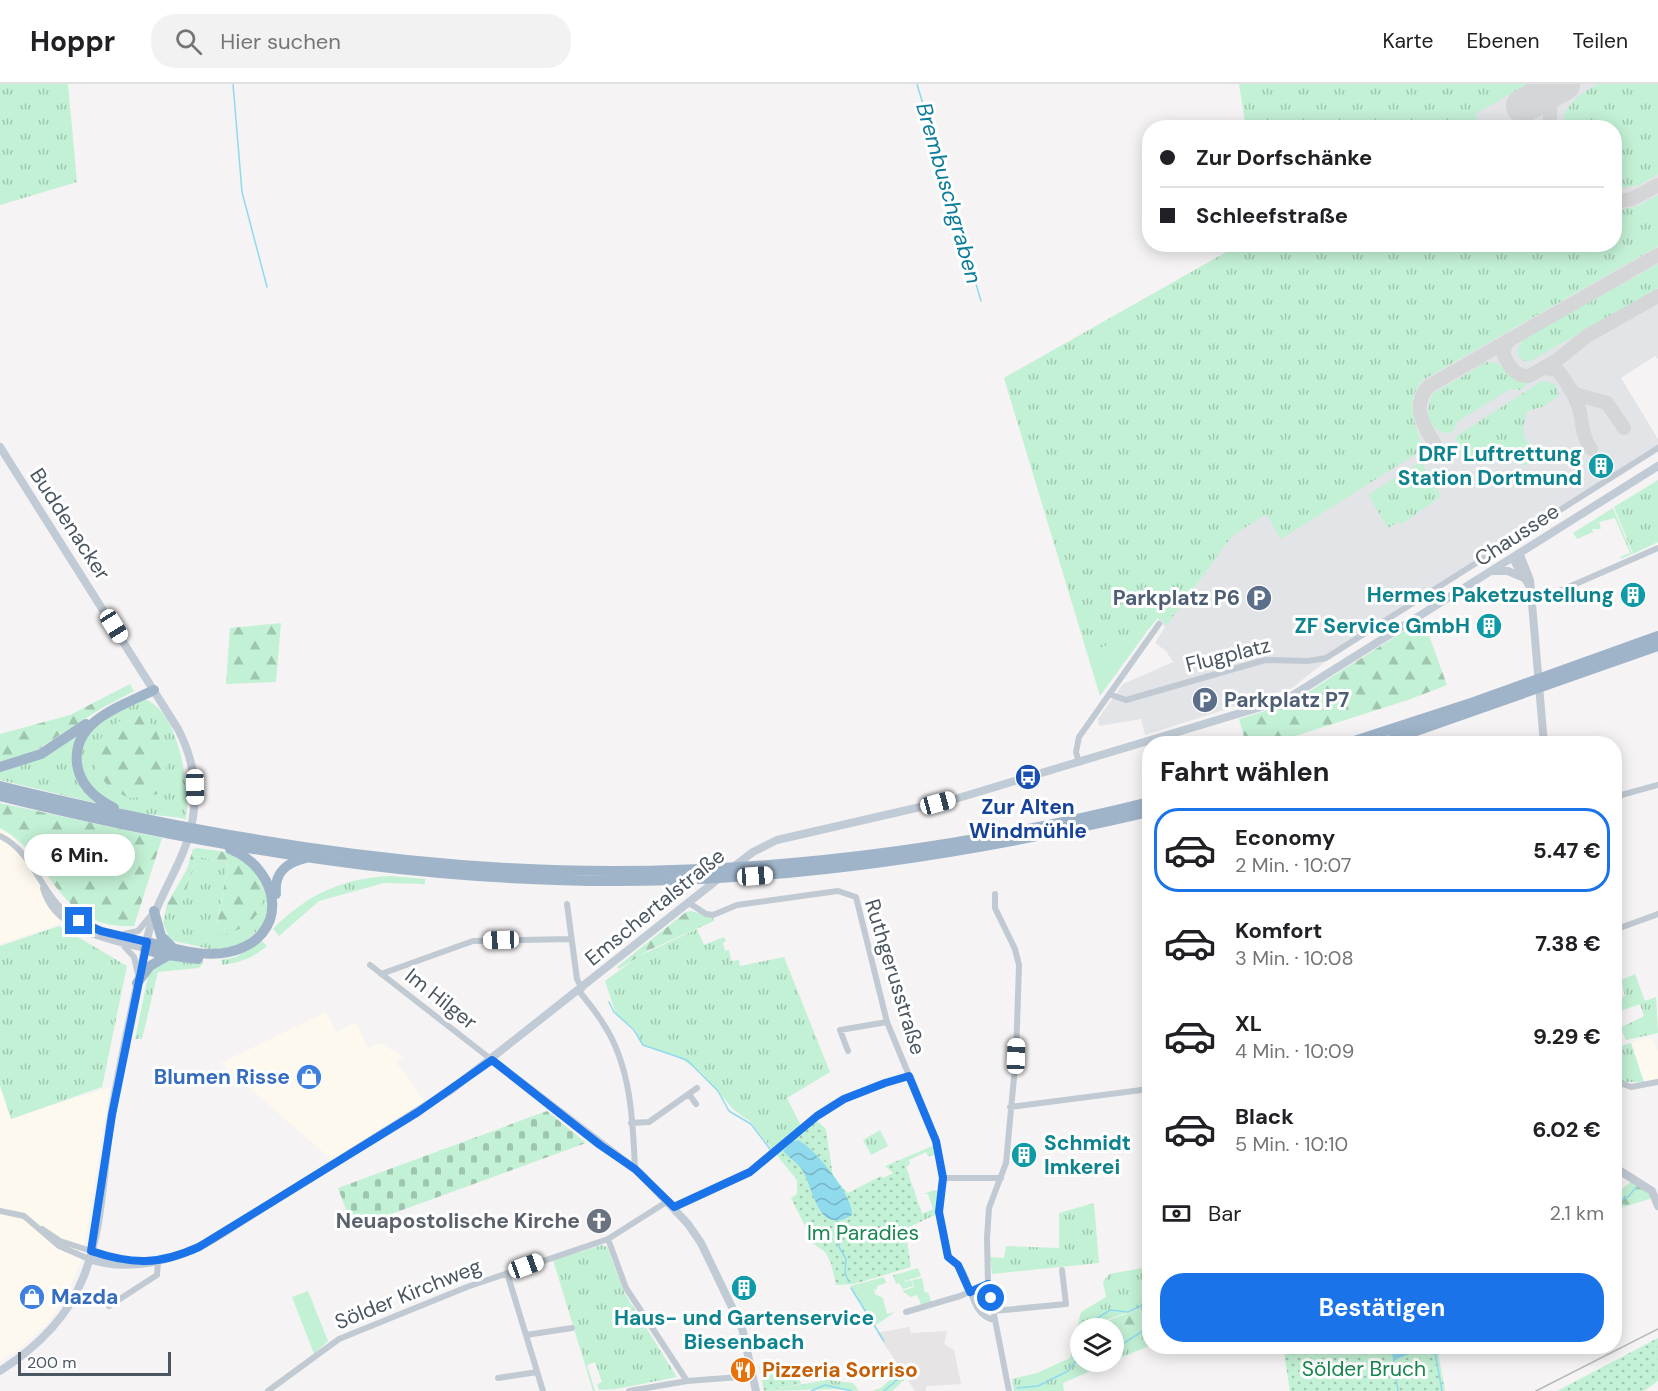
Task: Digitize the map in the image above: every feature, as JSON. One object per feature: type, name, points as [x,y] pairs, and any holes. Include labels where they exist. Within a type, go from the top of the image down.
[{"type":"highway","points":[[1369,736],[1658,636]]},
{"type":"highway","points":[[1402,736],[1658,646]]},
{"type":"highway","points":[[0,767],[41,753],[100,714],[152,687]]},
{"type":"highway","points":[[125,814],[99,800],[84,785],[78,770],[78,746],[84,733],[98,719],[152,687]]},
{"type":"highway","points":[[0,786],[125,814],[274,842],[427,862],[609,871],[722,868],[919,849],[1034,828],[1142,804]]},
{"type":"highway","points":[[0,796],[213,842],[312,858],[522,879],[604,881],[732,878],[824,870],[948,854],[1017,842],[1142,814]]},
{"type":"highway","points":[[137,983],[150,966],[171,952],[210,954],[233,951],[255,939],[269,920],[272,895],[264,874],[252,860],[213,842]]},
{"type":"highway","points":[[146,945],[171,952],[219,959],[250,947],[273,922],[279,873],[293,862],[312,858]]},
{"type":"highway","points":[[154,911],[160,936],[171,952]]},
{"type":"main road","name":"Buddenacker","points":[[0,447],[178,729],[189,754],[194,778],[194,811],[185,849],[154,911],[137,983],[112,1115],[90,1255],[74,1298],[54,1327],[27,1352],[0,1371]]},
{"type":"main road","name":"Chaussee","points":[[1236,716],[1302,692],[1658,466]]},
{"type":"main road","name":"Emschertalstraße","points":[[1169,736],[1236,716]]},
{"type":"main road","name":"Emschertalstraße","points":[[90,1255],[130,1265],[183,1254],[212,1240],[418,1112],[492,1060],[753,852],[777,840],[921,808],[1142,744]]},
{"type":"main road","points":[[492,1060],[600,1145],[635,1169],[671,1204],[695,1233],[733,1306],[745,1339],[756,1391]]},
{"type":"street","name":"Flugplatz","points":[[1109,694],[1125,700],[1265,660],[1308,661],[1326,658],[1658,448]]},
{"type":"street","points":[[1532,603],[1658,548]]},
{"type":"street","points":[[1517,557],[1522,577]]},
{"type":"street","points":[[1517,557],[1528,573],[1530,586],[1543,736]]},
{"type":"street","points":[[1494,571],[1504,570],[1522,577],[1530,586]]},
{"type":"street","points":[[1079,763],[1077,742],[1159,624]]},
{"type":"street","points":[[1622,795],[1658,785]]},
{"type":"street","points":[[0,836],[24,853],[53,899],[71,916],[93,928],[146,945]]},
{"type":"street","points":[[41,882],[48,900],[67,921],[91,934],[122,944],[146,945]]},
{"type":"street","name":"Ruthgerusstraße","points":[[689,903],[706,914],[713,915],[746,904],[838,891],[851,894],[859,905],[887,1022],[936,1141],[943,1178],[939,1204],[944,1245],[951,1261],[958,1265],[970,1292],[985,1316],[995,1320]]},
{"type":"street","points":[[995,894],[995,908],[1015,949],[1019,965],[1016,1056],[1006,1163],[988,1218],[988,1284],[1009,1391]]},
{"type":"street","points":[[567,904],[577,979],[581,990],[604,1025],[625,1076],[635,1169]]},
{"type":"street","points":[[118,935],[138,931],[154,911]]},
{"type":"street","points":[[1622,927],[1658,914]]},
{"type":"street","points":[[381,974],[473,941],[570,939]]},
{"type":"street","points":[[122,944],[134,957],[137,983]]},
{"type":"street","name":"Im Hilger","points":[[370,965],[492,1060]]},
{"type":"street","points":[[848,1051],[840,1030],[887,1022]]},
{"type":"street","name":"Sölder Kirchweg","points":[[268,1391],[339,1339],[507,1273],[608,1239],[671,1204],[750,1172],[817,1116],[844,1099],[909,1076]]},
{"type":"street","points":[[1622,1084],[1631,1087],[1658,1082]]},
{"type":"street","points":[[631,1123],[649,1122],[697,1088]]},
{"type":"street","points":[[1010,1107],[1142,1090]]},
{"type":"street","points":[[689,1094],[696,1104]]},
{"type":"street","points":[[1622,1172],[1652,1191],[1658,1206]]},
{"type":"street","points":[[943,1178],[1001,1178]]},
{"type":"street","points":[[0,1211],[18,1214],[59,1246],[90,1255]]},
{"type":"street","points":[[608,1239],[626,1288],[687,1381]]},
{"type":"street","points":[[109,1306],[157,1275],[158,1261]]},
{"type":"street","points":[[994,1311],[1066,1307],[1062,1270]]},
{"type":"street","points":[[507,1273],[543,1391]]},
{"type":"street","points":[[906,1312],[988,1284]]},
{"type":"street","points":[[526,1335],[572,1328]]},
{"type":"street","points":[[498,1378],[537,1372]]},
{"type":"street","points":[[629,1391],[669,1387],[687,1381],[753,1376]]},
{"type":"shaded area","points":[[1245,84],[1658,84],[1658,359],[1655,356],[1621,378],[1658,439],[1658,448],[1339,651],[1292,688],[1145,735],[1141,719],[1099,726],[1098,719],[1123,684],[1173,662],[1166,651],[1155,643],[1165,627],[1158,621],[1232,520],[1004,378],[1227,252],[1622,252],[1622,120],[1253,120]]},
{"type":"shaded area","points":[[0,830],[12,837],[31,858],[72,920],[0,944]]},
{"type":"shaded area","points":[[326,1012],[336,1032],[356,1023],[368,1048],[381,1043],[403,1057],[396,1062],[425,1102],[332,1160],[221,1063]]},
{"type":"shaded area","points":[[1649,1037],[1654,1040],[1658,1052],[1658,1078],[1644,1082],[1631,1043]]},
{"type":"shaded area","points":[[110,1087],[83,1255],[66,1298],[46,1325],[19,1349],[0,1361],[0,1088],[11,1119]]},
{"type":"shaded area","points":[[909,1327],[911,1333],[947,1331],[944,1344],[954,1350],[961,1384],[926,1386],[926,1391],[915,1391],[877,1333]]},
{"type":"green space","points":[[0,84],[68,84],[77,182],[0,205]]},
{"type":"green space","points":[[1239,84],[1528,84],[1475,114],[1478,120],[1245,120]]},
{"type":"green space","points":[[1598,84],[1658,84],[1658,174],[1639,185],[1622,188],[1622,120],[1564,120],[1569,106],[1579,96]]},
{"type":"green space","points":[[1658,195],[1658,246],[1423,380],[1412,402],[1412,412],[1419,439],[1416,454],[1281,539],[1266,514],[1232,536],[1167,625],[1158,618],[1148,630],[1087,653],[1004,378],[1227,252],[1622,252],[1622,209],[1638,206]]},
{"type":"green space","points":[[1658,264],[1658,288],[1534,359],[1526,362],[1518,357],[1518,348],[1524,339]]},
{"type":"green space","points":[[1487,362],[1499,365],[1517,380],[1529,383],[1520,390],[1510,389],[1457,422],[1452,433],[1436,429],[1427,415],[1432,394]]},
{"type":"green space","points":[[1542,381],[1555,384],[1559,395],[1545,406],[1527,411],[1524,433],[1532,446],[1549,451],[1523,466],[1513,450],[1501,456],[1483,452],[1468,459],[1455,437]]},
{"type":"green space","points":[[1421,462],[1441,496],[1402,524],[1400,521],[1388,528],[1368,495]]},
{"type":"green space","points":[[1658,480],[1658,542],[1633,554],[1614,507]]},
{"type":"green space","points":[[1613,508],[1632,554],[1621,559],[1620,557],[1630,553],[1615,518],[1599,522],[1601,529],[1592,529],[1593,532],[1577,539],[1573,533]]},
{"type":"green space","points":[[1423,619],[1447,685],[1408,700],[1295,736],[1244,736],[1239,719],[1281,706],[1305,694]]},
{"type":"green space","points":[[281,623],[276,682],[226,684],[230,628]]},
{"type":"green space","points":[[1148,630],[1100,696],[1087,653]]},
{"type":"green space","points":[[130,684],[134,691],[102,708],[32,753],[0,762],[0,734],[70,715]]},
{"type":"green space","points":[[144,699],[156,706],[166,718],[174,734],[184,771],[186,819],[118,807],[92,788],[82,769],[80,748],[84,737],[92,727],[110,715]]},
{"type":"green space","points":[[140,713],[154,728],[163,748],[168,792],[130,798],[103,780],[94,762],[94,752],[104,734],[112,727]]},
{"type":"green space","points":[[83,729],[74,761],[100,804],[0,780],[0,770]]},
{"type":"green space","points":[[0,803],[162,838],[134,926],[108,924],[87,916],[71,904],[33,856],[18,840],[0,828]]},
{"type":"green space","points":[[193,849],[227,852],[237,856],[254,873],[262,886],[264,892],[261,908],[244,927],[229,934],[221,935],[216,931],[228,863],[196,856],[180,912],[167,904],[187,869]]},
{"type":"green space","points":[[196,856],[228,863],[217,923],[257,911],[264,890],[242,861],[253,864],[270,900],[263,926],[241,945],[214,950],[170,940],[163,923],[167,904],[180,911]]},
{"type":"green space","points":[[390,876],[425,879],[425,884],[384,883],[319,901],[279,936],[273,929],[299,907],[326,891],[357,880]]},
{"type":"green space","points":[[692,911],[713,918],[714,921],[649,950],[619,969],[617,967],[686,912]]},
{"type":"green space","points":[[59,926],[127,966],[102,1087],[11,1119],[0,1085],[0,946]]},
{"type":"green space","points":[[697,929],[704,945],[724,937],[725,951],[729,950],[731,961],[739,960],[740,966],[784,957],[830,1072],[787,1098],[801,1126],[774,1152],[751,1122],[734,1110],[701,1072],[675,1055],[643,1046],[636,1030],[616,1014],[605,981],[639,956]]},
{"type":"green space","points":[[261,940],[267,946],[257,954],[222,965],[221,960],[236,957]]},
{"type":"green space","points":[[169,959],[204,962],[199,968],[158,972],[142,1039],[135,1039],[149,972]]},
{"type":"green space","points":[[1635,974],[1645,1001],[1656,997],[1658,1033],[1626,1040],[1622,1027],[1644,1016],[1640,1004],[1622,1010],[1622,997],[1625,996],[1622,980]]},
{"type":"green space","points":[[1631,1043],[1644,1082],[1622,1081],[1622,1046]]},
{"type":"green space","points":[[547,1111],[586,1143],[353,1228],[338,1188]]},
{"type":"green space","name":"Im Paradies","points":[[817,1121],[826,1129],[833,1177],[848,1193],[881,1176],[883,1178],[893,1173],[885,1166],[902,1159],[904,1163],[910,1164],[906,1167],[924,1220],[905,1229],[911,1267],[854,1284],[836,1285],[831,1263],[825,1252],[814,1244],[791,1198],[797,1194],[797,1180],[774,1152]]},
{"type":"green space","points":[[880,1130],[888,1146],[871,1155],[863,1140]]},
{"type":"green space","points":[[935,1145],[937,1155],[928,1156],[926,1152],[909,1160],[910,1164],[904,1163],[902,1159]]},
{"type":"green space","points":[[1633,1180],[1653,1198],[1622,1208],[1622,1189]]},
{"type":"green space","points":[[934,1190],[938,1191],[935,1215],[924,1220],[922,1214],[933,1209],[928,1194],[924,1194]]},
{"type":"green space","points":[[1094,1203],[1099,1263],[992,1274],[990,1257],[1004,1258],[1006,1246],[1059,1248],[1059,1213]]},
{"type":"green space","points":[[602,1245],[607,1247],[625,1294],[677,1377],[616,1389],[599,1390],[597,1384],[602,1382],[595,1362],[587,1365],[595,1391],[593,1391],[553,1260]]},
{"type":"green space","points":[[918,1268],[921,1276],[905,1281],[902,1273]]},
{"type":"green space","points":[[1142,1268],[1142,1307],[1112,1318],[1080,1318],[1081,1312],[1106,1297],[1103,1282],[1109,1274]]},
{"type":"green space","points":[[902,1273],[905,1282],[911,1280],[913,1286],[903,1289],[899,1283],[896,1284],[893,1275]]},
{"type":"green space","points":[[884,1277],[886,1283],[877,1286],[877,1290],[874,1289],[875,1294],[883,1298],[887,1314],[895,1312],[873,1327],[850,1286]]},
{"type":"green space","points":[[922,1278],[925,1293],[928,1292],[932,1304],[921,1304],[917,1295],[911,1297],[902,1291],[914,1287],[912,1280]]},
{"type":"green space","points":[[308,1291],[328,1341],[314,1354],[292,1297]]},
{"type":"green space","points":[[1142,1308],[1142,1338],[1124,1348],[1124,1318],[1115,1318]]},
{"type":"green space","points":[[1142,1338],[1142,1349],[1124,1356],[1124,1348]]},
{"type":"green space","points":[[1658,1338],[1658,1381],[1644,1391],[1557,1391]]},
{"type":"green space","name":"Sölder Bruch","points":[[1284,1354],[1438,1354],[1445,1391],[1290,1391]]},
{"type":"green space","points":[[1070,1358],[1070,1372],[1088,1372],[1063,1383],[1064,1391],[1014,1391],[1012,1379],[1037,1373]]},
{"type":"green space","points":[[774,1362],[776,1370],[798,1373],[801,1384],[764,1391],[759,1366]]},
{"type":"green space","points":[[902,1369],[907,1377],[892,1391],[872,1391],[881,1388]]},
{"type":"green space","points":[[827,1380],[853,1383],[859,1391],[834,1389],[764,1391]]},
{"type":"water","points":[[798,1140],[823,1162],[840,1185],[851,1207],[852,1215],[840,1220],[830,1219],[817,1206],[805,1175],[783,1151],[792,1142]]},
{"type":"water","points":[[1394,1354],[1409,1354],[1394,1360]]},
{"type":"waterway","points":[[233,84],[242,192],[267,287]]},
{"type":"waterway","name":"Brembuschgraben","points":[[917,84],[981,301]]},
{"type":"waterway","points":[[609,1002],[614,1012],[634,1030],[643,1045],[687,1060],[718,1091],[729,1111],[751,1124],[770,1149]]},
{"type":"waterway","points":[[1622,1200],[1629,1196],[1637,1186]]},
{"type":"waterway","points":[[837,1220],[841,1232],[839,1247],[846,1259],[845,1273],[849,1282]]},
{"type":"waterway","points":[[851,1288],[884,1341]]},
{"type":"waterway","points":[[1098,1318],[1110,1310],[1128,1312],[1142,1305]]},
{"type":"waterway","points":[[1124,1343],[1142,1331]]},
{"type":"waterway","points":[[1393,1354],[1398,1391]]},
{"type":"waterway","points":[[1435,1354],[1442,1391]]},
{"type":"waterway","points":[[1017,1388],[1038,1386],[1070,1368]]},
{"type":"waterway","points":[[884,1391],[904,1374]]},
{"type":"waterway","points":[[811,1391],[825,1385],[852,1391]]},
{"type":"taxiway","points":[[1550,120],[1551,102],[1565,84]]},
{"type":"taxiway","points":[[1622,201],[1632,199],[1658,185]]},
{"type":"taxiway","points":[[1436,446],[1424,424],[1420,408],[1420,401],[1429,386],[1658,255]]},
{"type":"taxiway","points":[[1508,340],[1503,353],[1507,362],[1520,375],[1529,376],[1557,360],[1587,336],[1658,296]]},
{"type":"taxiway","points":[[1544,368],[1557,370],[1571,390],[1579,407],[1584,435],[1591,449]]},
{"type":"taxiway","points":[[1569,388],[1575,394],[1607,403],[1624,428]]},
{"type":"runway","points":[[1523,106],[1563,84]]},
{"type":"railway","points":[[1622,1347],[1658,1329]]},
{"type":"railway","points":[[1536,1391],[1609,1354]]},
{"type":"place","name":"DRF Luftrettung Station Dortmund","points":[[1601,466]]},
{"type":"place","name":"Hermes Paketzustellung","points":[[1633,595]]},
{"type":"place","name":"Parkplatz P6","points":[[1259,598]]},
{"type":"place","name":"ZF Service GmbH","points":[[1489,626]]},
{"type":"place","name":"Parkplatz P7","points":[[1205,700]]},
{"type":"place","name":"Zur Alten Windmühle","points":[[1028,777]]},
{"type":"place","name":"Blumen Risse","points":[[309,1077]]},
{"type":"place","name":"Schmidt Imkerei","points":[[1024,1155]]},
{"type":"place","name":"Neuapostolische Kirche","points":[[599,1221]]},
{"type":"place","name":"Haus- und Gartenservice Biesenbach","points":[[744,1288]]},
{"type":"place","name":"Mazda","points":[[32,1297]]},
{"type":"place","name":"Pizzeria Sorriso","points":[[743,1370]]},
{"type":"route","points":[[79,921],[101,931],[147,942],[112,1115],[91,1251],[117,1259],[144,1263],[183,1254],[199,1247],[418,1112],[492,1060],[600,1145],[635,1169],[674,1207],[750,1172],[817,1116],[844,1099],[909,1076],[936,1141],[943,1178],[939,1212],[948,1257],[958,1265],[970,1292],[988,1284],[991,1298]]}]
